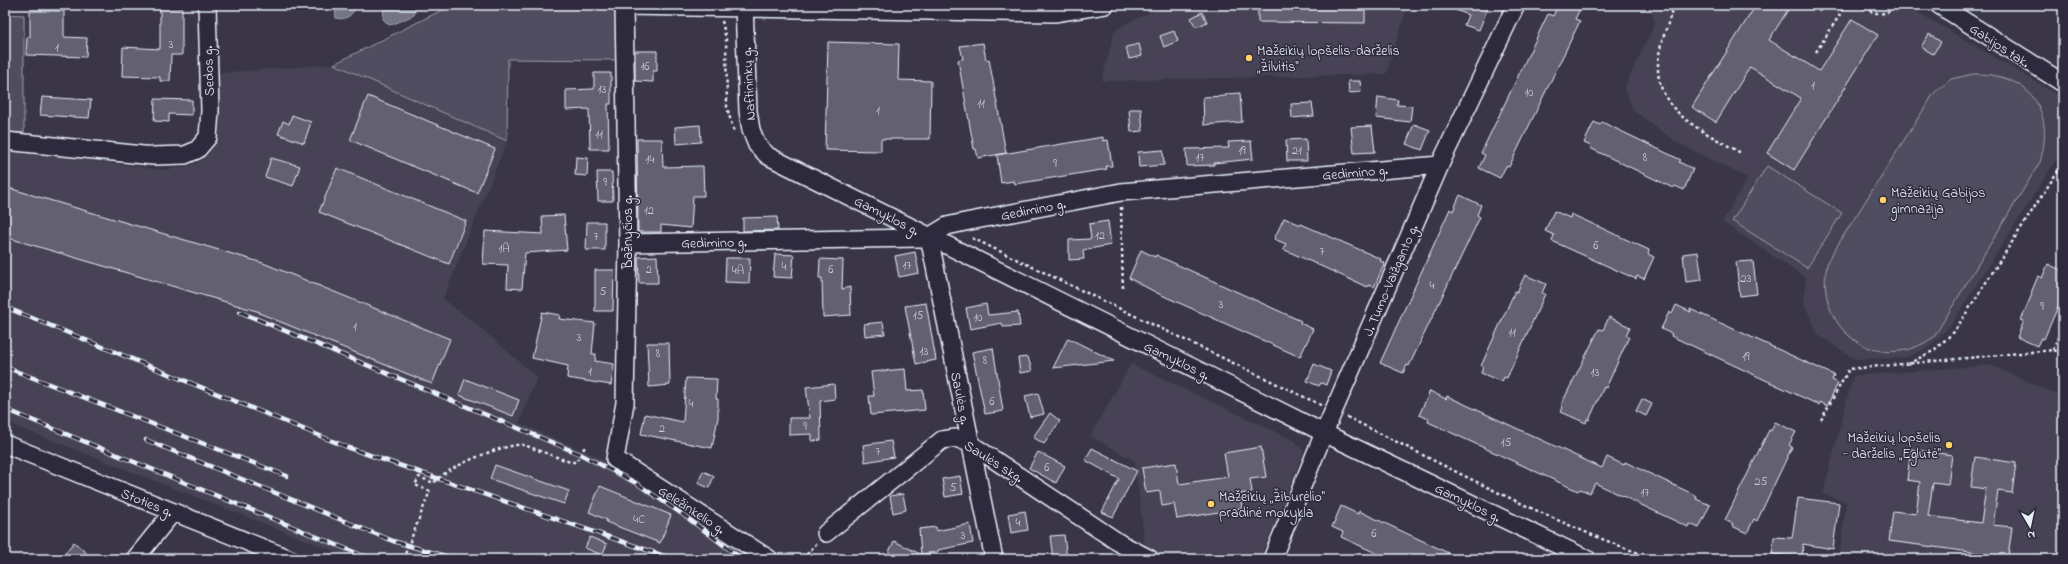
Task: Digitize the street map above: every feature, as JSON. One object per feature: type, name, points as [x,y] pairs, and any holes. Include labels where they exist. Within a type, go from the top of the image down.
[{"type":"street","name":"Sedos g.","points":[[5,141],[153,156],[186,155],[197,150],[208,137],[210,111],[207,5]]},
{"type":"street","points":[[624,6],[915,8],[1054,13],[1105,5]]},
{"type":"street","name":"J. Tumo-Vaižganto g.","points":[[1272,559],[1324,433],[1440,165],[1516,5]]},
{"type":"street","name":"Gabijos tak.","points":[[1939,5],[2063,83]]},
{"type":"street","name":"Bažnyčios g.","points":[[615,458],[625,403],[628,243],[624,6]]},
{"type":"street","name":"Naftininkų g.","points":[[744,7],[748,111],[751,130],[757,145],[768,156]]},
{"type":"street","name":"Gamyklos g.","points":[[768,156],[1324,433],[1587,559]]},
{"type":"street","name":"Gedimino g.","points":[[628,243],[929,236],[947,226],[1121,192],[1440,165]]},
{"type":"street","name":"Saulės g.","points":[[929,236],[994,559]]},
{"type":"street","name":"Saulės skg.","points":[[826,533],[942,440],[956,438],[970,443],[1121,544],[1150,559]]},
{"type":"street","name":"Stoties g.","points":[[5,444],[290,559]]},
{"type":"street","name":"Geležinkelio g.","points":[[615,458],[769,559]]},
{"type":"street","points":[[135,559],[173,512]]},
{"type":"path","points":[[1673,5],[1658,62],[1659,80],[1662,92],[1681,117],[1741,153]]},
{"type":"path","points":[[1816,52],[1846,5]]},
{"type":"path","points":[[1859,5],[1870,12],[1879,14],[1893,10],[1896,5]]},
{"type":"path","points":[[1905,365],[1933,351],[1954,332],[2063,163]]},
{"type":"path","points":[[1121,192],[1123,291]]},
{"type":"path","points":[[947,226],[1544,513],[1628,550],[1655,559]]},
{"type":"path","points":[[2053,350],[2063,325]]},
{"type":"path","points":[[1821,420],[1849,369],[1905,365],[2053,350],[2063,353]]},
{"type":"path","points":[[403,559],[430,491],[415,485],[419,477],[434,483],[443,473],[503,446],[516,443],[570,462],[576,462],[586,445]]},
{"type":"path","points":[[803,559],[805,555]]},
{"type":"shaded area","points":[[452,5],[615,5],[616,60],[508,59],[507,141],[334,64]]},
{"type":"shaded area","name":"Mažeikių lopšelis-darželis „Žilvitis“","points":[[1168,5],[1408,5],[1386,74],[1102,81],[1114,32],[1126,23]]},
{"type":"shaded area","name":"Mažeikių Gabijos gimnazija","points":[[1649,5],[1906,5],[2063,98],[2063,149],[1951,325],[1928,348],[1904,358],[1855,359],[1818,335],[1804,303],[1806,278],[1722,222],[1748,178],[1676,142],[1634,111],[1624,88],[1655,23]]},
{"type":"shaded area","points":[[5,14],[24,15],[24,133],[5,132]]},
{"type":"shaded area","points":[[334,64],[507,141],[443,299],[477,325],[537,377],[519,423],[600,458],[649,487],[755,559],[354,559],[5,422],[5,151],[24,152],[162,170],[182,167],[197,163],[207,155],[216,144],[219,73]]},
{"type":"shaded area","points":[[1973,74],[1992,75],[2009,80],[2023,87],[2033,97],[2040,110],[2044,125],[2044,143],[2040,162],[1934,337],[1912,348],[1891,352],[1870,348],[1853,339],[1839,325],[1829,306],[1825,284],[1828,260],[1934,93],[1951,79]]},
{"type":"shaded area","points":[[1767,166],[1842,213],[1807,268],[1732,221]]},
{"type":"shaded area","name":"Mažeikių „Žiburėlio“ pradinė mokykla","points":[[1131,364],[1295,441],[1304,451],[1260,559],[1170,559],[1145,547],[1135,461],[1090,436]]},
{"type":"shaded area","name":"Mažeikių lopšelis - darželis „Eglutė“","points":[[1990,365],[2063,397],[2063,559],[1839,559],[1846,502],[1823,494],[1853,376]]},
{"type":"water","points":[[335,5],[357,5],[349,16],[340,19],[336,18]]},
{"type":"water","points":[[387,5],[414,5],[414,15],[389,25],[383,19],[384,7]]},
{"type":"building","points":[[160,5],[182,5],[182,55],[171,55],[170,81],[160,81],[160,77],[122,76],[123,47],[160,49]]},
{"type":"building","points":[[1258,5],[1365,5],[1365,23],[1258,22]]},
{"type":"building","points":[[1444,5],[1489,5],[1479,30],[1464,25],[1468,15]]},
{"type":"building","points":[[1558,5],[1582,5],[1575,19],[1580,21],[1509,167],[1506,166],[1500,178],[1479,168],[1485,155],[1481,153],[1548,14],[1553,16]]},
{"type":"building","points":[[1756,5],[1791,5],[1769,40],[1819,71],[1852,19],[1878,35],[1794,170],[1767,153],[1801,98],[1750,67],[1716,122],[1692,107]]},
{"type":"building","points":[[30,11],[64,11],[64,37],[87,38],[86,57],[26,55],[27,37],[30,37]]},
{"type":"building","points":[[1202,12],[1207,22],[1199,26],[1195,26],[1191,18]]},
{"type":"building","points":[[1174,31],[1178,41],[1164,47],[1160,36]]},
{"type":"building","points":[[1929,34],[1941,42],[1933,54],[1921,47]]},
{"type":"building","points":[[828,42],[899,44],[898,80],[931,81],[930,139],[881,139],[881,151],[825,150]]},
{"type":"building","points":[[983,43],[986,60],[989,59],[1006,153],[978,158],[976,149],[974,149],[958,60],[963,59],[960,46]]},
{"type":"building","points":[[1139,44],[1142,56],[1129,59],[1126,47]]},
{"type":"building","points":[[635,51],[657,51],[657,71],[653,71],[653,82],[635,81]]},
{"type":"building","points":[[594,73],[611,73],[611,104],[608,104],[609,149],[590,149],[589,109],[566,110],[566,90],[594,89]]},
{"type":"building","points":[[1348,81],[1360,81],[1361,92],[1349,93]]},
{"type":"building","points":[[1240,93],[1242,122],[1204,125],[1203,97],[1226,96],[1226,94]]},
{"type":"building","points":[[368,96],[495,149],[477,193],[350,140]]},
{"type":"building","points":[[42,97],[91,100],[89,118],[40,115]]},
{"type":"building","points":[[1378,97],[1398,100],[1397,105],[1412,106],[1410,122],[1376,118]]},
{"type":"building","points":[[155,99],[192,100],[192,115],[169,114],[169,122],[154,121]]},
{"type":"building","points":[[1312,103],[1314,116],[1292,118],[1291,104]]},
{"type":"building","points":[[1129,109],[1141,109],[1143,131],[1131,132]]},
{"type":"building","points":[[292,115],[311,122],[304,143],[278,134],[283,121],[289,124]]},
{"type":"building","points":[[1594,122],[1600,125],[1602,122],[1681,160],[1679,162],[1693,169],[1684,190],[1675,186],[1673,188],[1590,148],[1591,146],[1584,143]]},
{"type":"building","points":[[1414,124],[1430,130],[1422,150],[1406,144]]},
{"type":"building","points":[[700,125],[701,142],[676,144],[675,127]]},
{"type":"building","points":[[1372,126],[1375,152],[1354,153],[1351,127]]},
{"type":"building","points":[[1103,137],[1103,141],[1108,140],[1112,166],[1106,166],[1107,169],[1015,184],[1014,181],[1001,183],[997,155]]},
{"type":"building","points":[[637,139],[662,139],[663,167],[703,166],[704,196],[693,196],[691,228],[661,225],[661,232],[638,232]]},
{"type":"building","points":[[1306,139],[1307,161],[1287,161],[1286,140]]},
{"type":"building","points":[[1251,141],[1253,159],[1214,163],[1214,165],[1187,166],[1186,149],[1229,148],[1228,142]]},
{"type":"building","points":[[1163,150],[1164,165],[1139,167],[1138,152]]},
{"type":"building","points":[[576,157],[588,158],[587,176],[575,175]]},
{"type":"building","points":[[271,158],[300,166],[293,186],[265,177]]},
{"type":"building","points":[[337,168],[466,221],[449,264],[319,212]]},
{"type":"building","points":[[597,172],[612,172],[613,201],[598,201]]},
{"type":"building","points":[[5,187],[263,263],[450,339],[432,384],[259,313],[260,312],[5,237]]},
{"type":"building","points":[[1460,195],[1481,205],[1477,215],[1480,217],[1409,366],[1407,365],[1403,373],[1380,363],[1450,209],[1453,211]]},
{"type":"building","points":[[1554,211],[1570,218],[1571,214],[1649,250],[1648,254],[1654,257],[1644,279],[1637,276],[1636,279],[1552,241],[1554,235],[1545,231]]},
{"type":"building","points":[[564,215],[567,250],[525,253],[522,289],[507,288],[508,265],[483,264],[485,231],[543,234],[542,216]]},
{"type":"building","points":[[777,217],[778,230],[743,231],[743,218]]},
{"type":"building","points":[[1284,218],[1381,259],[1380,261],[1385,263],[1374,287],[1368,285],[1367,287],[1283,249],[1286,244],[1274,239]]},
{"type":"building","points":[[1108,221],[1111,245],[1083,250],[1084,259],[1069,260],[1069,240],[1091,239],[1089,224]]},
{"type":"building","points":[[587,222],[605,222],[605,250],[586,250]]},
{"type":"building","points":[[1141,250],[1155,257],[1156,255],[1301,321],[1300,323],[1313,329],[1300,357],[1157,293],[1129,278]]},
{"type":"building","points":[[915,252],[919,273],[899,277],[895,256]]},
{"type":"building","points":[[1698,252],[1702,280],[1686,282],[1683,254]]},
{"type":"building","points":[[775,254],[794,255],[792,278],[773,277]]},
{"type":"building","points":[[657,256],[658,283],[639,283],[638,257]]},
{"type":"building","points":[[726,258],[750,258],[749,283],[725,282]]},
{"type":"building","points":[[820,259],[843,260],[842,289],[850,287],[851,315],[823,317],[822,278],[819,278]]},
{"type":"building","points":[[1753,261],[1757,294],[1740,296],[1736,262]]},
{"type":"building","points":[[2048,264],[2063,271],[2063,295],[2044,339],[2041,338],[2037,346],[2017,337],[2024,321],[2021,320],[2038,276],[2042,278]]},
{"type":"building","points":[[595,270],[614,270],[613,311],[595,311]]},
{"type":"building","points":[[1525,275],[1546,284],[1542,293],[1545,294],[1507,378],[1504,377],[1502,382],[1481,373],[1483,367],[1481,366],[1515,291],[1517,292]]},
{"type":"building","points":[[926,303],[936,360],[916,364],[905,306]]},
{"type":"building","points":[[986,304],[988,315],[1018,312],[1020,326],[1003,327],[1002,323],[970,329],[966,308]]},
{"type":"building","points":[[1676,305],[1691,312],[1690,309],[1834,375],[1832,380],[1838,383],[1827,406],[1820,402],[1819,405],[1671,336],[1672,334],[1661,329],[1669,312],[1672,314]]},
{"type":"building","points":[[542,312],[560,315],[559,319],[595,323],[592,354],[596,354],[595,361],[614,364],[611,385],[567,378],[568,366],[532,358]]},
{"type":"building","points":[[1609,317],[1630,327],[1626,335],[1629,337],[1606,388],[1604,387],[1589,420],[1587,419],[1586,423],[1561,412],[1563,407],[1561,405],[1599,329],[1603,330]]},
{"type":"building","points":[[883,322],[885,334],[865,336],[864,324]]},
{"type":"building","points":[[1068,338],[1114,361],[1053,368]]},
{"type":"building","points":[[647,343],[669,343],[670,385],[649,387]]},
{"type":"building","points":[[993,348],[1003,411],[985,414],[972,352]]},
{"type":"building","points":[[1028,357],[1032,371],[1020,373],[1018,358]]},
{"type":"building","points":[[1314,364],[1331,371],[1326,385],[1321,383],[1319,386],[1307,381]]},
{"type":"building","points":[[905,369],[907,391],[923,390],[925,410],[871,415],[869,396],[874,396],[871,372]]},
{"type":"building","points":[[686,378],[717,379],[716,399],[718,399],[718,418],[712,448],[641,434],[645,414],[683,422]]},
{"type":"building","points":[[465,379],[519,400],[513,416],[459,395]]},
{"type":"building","points":[[834,384],[835,399],[820,401],[821,440],[812,441],[812,434],[789,435],[789,418],[810,418],[806,387]]},
{"type":"building","points":[[1430,391],[1446,399],[1447,396],[1602,468],[1607,457],[1624,465],[1625,462],[1697,496],[1696,499],[1710,505],[1699,528],[1690,524],[1688,527],[1595,483],[1590,493],[1580,489],[1578,491],[1428,422],[1429,419],[1419,415]]},
{"type":"building","points":[[1038,393],[1044,414],[1030,417],[1025,396]]},
{"type":"building","points":[[1642,399],[1652,404],[1646,416],[1636,411]]},
{"type":"building","points":[[1050,413],[1060,421],[1044,444],[1033,437]]},
{"type":"building","points":[[1775,422],[1796,432],[1789,445],[1792,447],[1757,521],[1754,519],[1747,533],[1732,526],[1733,524],[1725,520],[1769,430],[1771,431]]},
{"type":"building","points":[[891,441],[894,457],[865,462],[863,445]]},
{"type":"building","points":[[1261,447],[1266,477],[1250,479],[1252,492],[1240,494],[1242,508],[1177,519],[1174,504],[1162,506],[1160,491],[1146,493],[1142,468],[1176,463],[1179,484],[1228,477],[1224,453]]},
{"type":"building","points":[[1092,448],[1137,471],[1113,517],[1102,512],[1119,479],[1085,460]]},
{"type":"building","points":[[1911,449],[1952,455],[1948,485],[1933,483],[1928,516],[1981,523],[1986,489],[1971,487],[1975,457],[2016,463],[2012,493],[1998,491],[1993,525],[2012,527],[2008,557],[1889,541],[1893,511],[1916,514],[1920,482],[1907,480]]},
{"type":"building","points":[[1038,452],[1065,466],[1056,483],[1029,468]]},
{"type":"building","points":[[495,465],[569,491],[564,504],[490,479]]},
{"type":"building","points":[[703,471],[714,476],[709,488],[698,483]]},
{"type":"building","points":[[960,476],[963,494],[945,497],[942,479]]},
{"type":"building","points":[[600,486],[671,515],[660,543],[606,522],[607,520],[589,512]]},
{"type":"building","points":[[903,494],[906,510],[893,513],[890,496]]},
{"type":"building","points":[[1798,498],[1839,503],[1833,549],[1803,544],[1802,557],[1772,554],[1774,537],[1792,538]]},
{"type":"building","points":[[1341,506],[1358,514],[1359,511],[1461,559],[1389,559],[1341,537],[1343,532],[1332,527]]},
{"type":"building","points":[[1025,511],[1028,530],[1011,533],[1008,514]]},
{"type":"building","points":[[970,524],[973,543],[938,550],[938,552],[921,554],[919,529],[936,527],[936,531]]},
{"type":"building","points":[[1064,535],[1067,559],[1053,559],[1050,536]]},
{"type":"building","points":[[590,537],[607,544],[602,555],[585,548]]},
{"type":"building","points":[[894,541],[930,559],[897,559],[888,554]]},
{"type":"building","points":[[74,542],[93,559],[60,559]]},
{"type":"railway","points":[[5,307],[352,449],[673,559]]},
{"type":"railway","points":[[240,312],[580,454],[636,483],[685,516],[742,559]]},
{"type":"railway","points":[[5,367],[287,476]]},
{"type":"railway","points":[[5,409],[371,559]]},
{"type":"railway","points":[[146,440],[393,541],[455,559]]},
{"type":"place","name":"Mažeikių lopšelis-darželis „Žilvitis“","points":[[1249,58]]},
{"type":"place","name":"Mažeikių Gabijos gimnazija","points":[[1883,200]]},
{"type":"place","name":"Mažeikių lopšelis - darželis „Eglutė“","points":[[1949,445]]},
{"type":"place","name":"Mažeikių „Žiburėlio“ pradinė mokykla","points":[[1211,504]]}]
